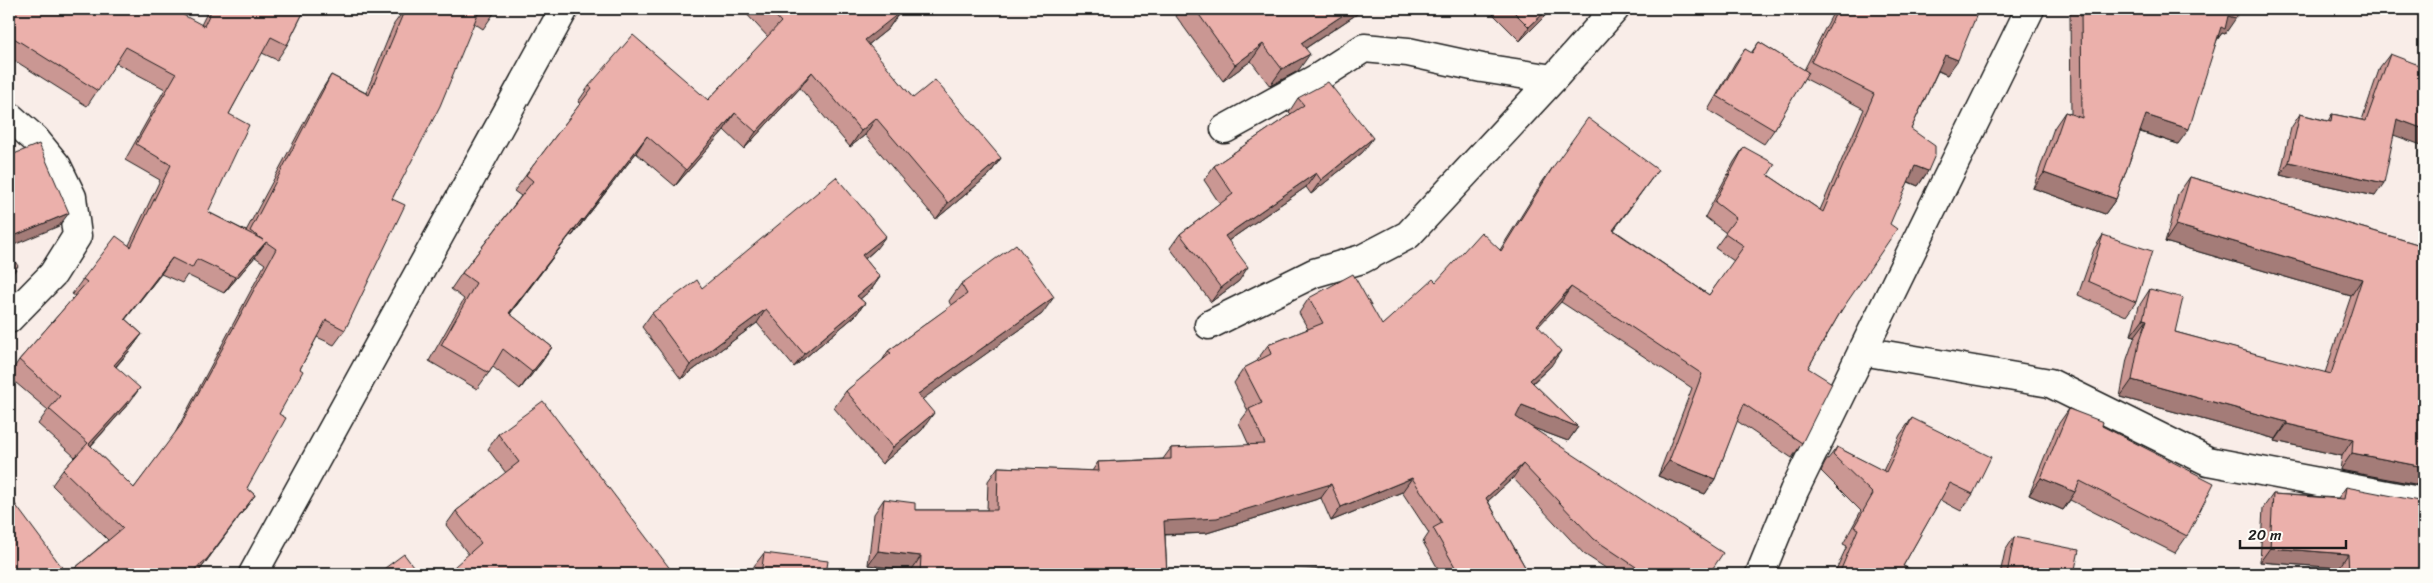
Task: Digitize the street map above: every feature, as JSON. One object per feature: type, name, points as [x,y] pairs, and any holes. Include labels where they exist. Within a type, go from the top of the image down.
[{"type":"street","points":[[253,574],[564,9]]},
{"type":"street","points":[[1209,325],[1314,273],[1362,260],[1408,235],[1553,79],[1615,9]]},
{"type":"street","points":[[1760,574],[1794,491],[2030,9]]},
{"type":"street","points":[[1225,129],[1319,77],[1364,48],[1408,52],[1482,68],[1553,79]]},
{"type":"street","points":[[9,116],[35,140],[57,166],[72,197],[77,236],[53,274],[9,319]]},
{"type":"street","points":[[1862,351],[2050,383],[2208,461],[2424,502]]},
{"type":"building","points":[[9,9],[172,9],[204,26],[212,9],[305,9],[287,45],[271,37],[229,114],[249,125],[208,212],[263,240],[250,231],[331,75],[369,95],[405,9],[420,14],[424,9],[480,9],[440,106],[392,199],[405,205],[345,330],[326,320],[300,369],[303,371],[279,414],[286,418],[247,488],[255,495],[207,559],[189,574],[68,574],[123,528],[63,470],[88,443],[49,409],[60,396],[19,360],[87,282],[83,279],[116,236],[131,247],[171,165],[136,144],[176,74],[126,47],[98,91],[9,35]],"holes":[[[266,242],[276,249],[181,425],[134,488],[89,444],[140,388],[114,365],[142,334],[125,319],[172,258],[192,268],[197,259],[235,277]]]},
{"type":"building","points":[[486,9],[497,9],[493,14]]},
{"type":"building","points":[[769,9],[896,9],[899,13],[865,40],[913,98],[935,80],[1001,158],[948,203],[876,118],[861,131],[812,72],[756,132],[735,113],[686,170],[647,136],[509,313],[552,347],[532,372],[503,349],[489,373],[441,345],[476,283],[462,273],[533,181],[526,175],[592,88],[589,86],[633,35],[708,100],[781,22]]},
{"type":"building","points":[[1195,9],[1352,9],[1301,43],[1310,54],[1282,69],[1263,44],[1235,65]]},
{"type":"building","points":[[1511,9],[1548,9],[1529,27]]},
{"type":"building","points":[[1838,9],[1979,9],[1958,60],[1945,55],[1911,129],[1935,146],[1935,155],[1928,171],[1915,166],[1890,224],[1897,229],[1841,311],[1808,368],[1832,383],[1802,443],[1744,404],[1715,479],[1669,461],[1702,374],[1571,287],[1537,325],[1561,351],[1530,380],[1578,427],[1522,405],[1516,417],[1723,553],[1709,574],[1645,574],[1594,539],[1523,464],[1486,498],[1529,574],[1459,574],[1433,528],[1442,523],[1412,478],[1341,507],[1331,484],[1217,518],[1164,521],[1167,574],[920,574],[921,556],[878,551],[884,499],[915,503],[915,510],[997,510],[998,467],[1099,471],[1098,462],[1171,459],[1171,448],[1265,444],[1249,409],[1262,403],[1244,368],[1271,354],[1268,345],[1323,323],[1309,298],[1353,274],[1382,325],[1433,279],[1436,282],[1481,232],[1501,251],[1553,167],[1588,118],[1658,170],[1613,230],[1709,295],[1744,246],[1725,233],[1736,218],[1715,202],[1744,147],[1775,164],[1768,175],[1823,212],[1874,94],[1811,62]]},
{"type":"building","points":[[2081,9],[2240,9],[2236,18],[2228,16],[2225,29],[2221,27],[2189,129],[2146,115],[2116,199],[2044,173],[2065,112],[2082,118]]},
{"type":"building","points":[[1759,42],[1808,72],[1774,130],[1717,96],[1745,49],[1752,53]]},
{"type":"building","points":[[2390,54],[2424,67],[2424,129],[2397,119],[2384,183],[2289,162],[2300,114],[2331,122],[2332,114],[2366,121]]},
{"type":"building","points":[[1328,82],[1373,138],[1321,180],[1316,173],[1225,236],[1248,267],[1221,288],[1180,234],[1233,194],[1214,166],[1304,105],[1298,98]]},
{"type":"building","points":[[39,144],[69,213],[9,238],[9,156]]},
{"type":"building","points":[[836,177],[886,236],[862,255],[880,277],[857,296],[865,303],[804,354],[766,309],[690,365],[652,313],[697,280],[702,288]]},
{"type":"building","points":[[2190,177],[2424,246],[2424,467],[2352,453],[2353,439],[2287,424],[2287,422],[2132,380],[2139,343],[2147,320],[2143,319],[2150,289],[2183,298],[2175,332],[2331,374],[2362,279],[2176,225]]},
{"type":"building","points":[[2103,235],[2152,251],[2136,302],[2088,281]]},
{"type":"building","points":[[1016,244],[1054,297],[918,394],[934,413],[893,447],[846,391],[891,353],[888,351],[967,294],[961,284]]},
{"type":"building","points":[[9,253],[18,266],[9,272]]},
{"type":"building","points":[[543,401],[674,574],[446,574],[481,543],[456,511],[519,462],[498,434]]},
{"type":"building","points":[[2069,409],[2103,422],[2102,426],[2214,483],[2187,536],[2080,481],[2075,492],[2041,478]]},
{"type":"building","points":[[1912,418],[1991,457],[1973,494],[1950,483],[1903,566],[1921,574],[1839,574],[1858,529],[1854,527],[1873,494],[1833,455],[1837,447],[1886,472]]},
{"type":"building","points":[[9,469],[13,475],[9,478]]},
{"type":"building","points":[[2346,487],[2424,502],[2424,571],[2421,571],[2421,574],[2360,574],[2360,572],[2349,572],[2348,554],[2270,548],[2273,494],[2344,499]]},
{"type":"building","points":[[9,496],[67,574],[9,574]]},
{"type":"building","points":[[2014,537],[2079,550],[2074,574],[2007,574]]},
{"type":"building","points":[[764,553],[828,561],[826,574],[761,574]]},
{"type":"building","points":[[404,554],[419,574],[377,574]]},
{"type":"building","points":[[1339,568],[1339,574],[1286,574],[1286,572]]}]
